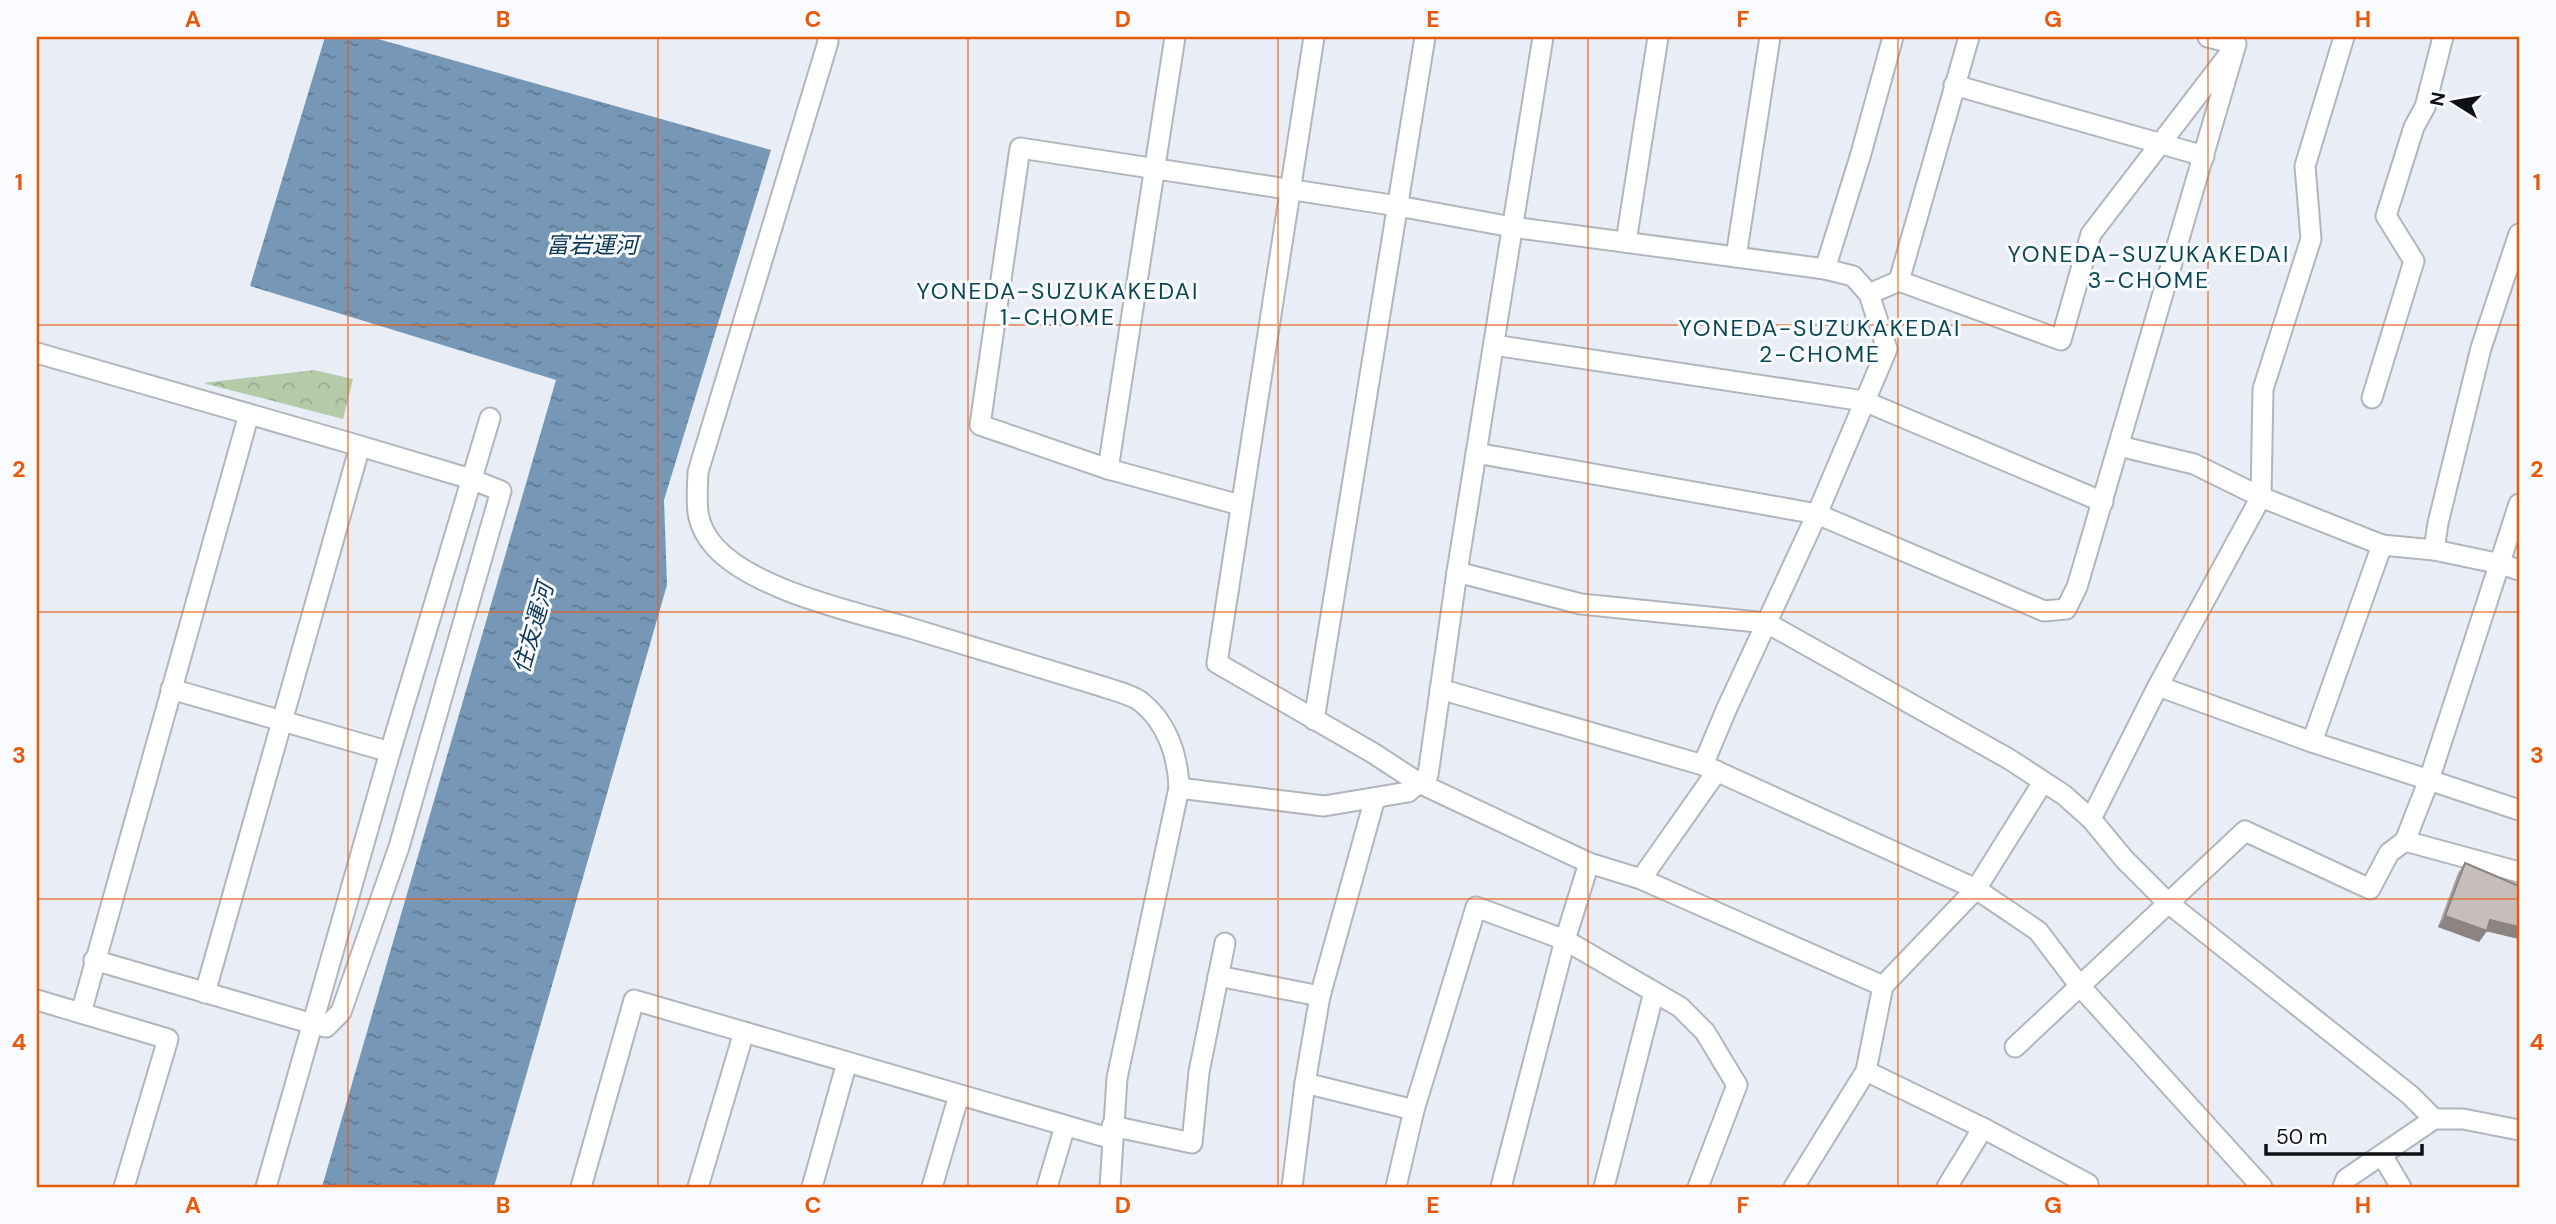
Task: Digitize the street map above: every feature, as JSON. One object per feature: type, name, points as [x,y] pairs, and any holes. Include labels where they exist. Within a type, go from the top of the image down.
[{"type":"street","points":[[827,37],[828,42],[698,472],[697,516],[714,546],[737,567],[764,581],[826,603],[1104,687],[1138,700],[1163,725],[1178,767],[1179,788],[1117,1078],[1110,1187]]},
{"type":"street","points":[[1108,469],[1175,37]]},
{"type":"street","points":[[1314,37],[1217,663],[1373,753],[1419,783],[1589,863],[1641,879],[1883,986]]},
{"type":"street","points":[[1314,720],[1425,37]]},
{"type":"street","points":[[1179,788],[1324,806],[1408,792],[1428,775],[1457,572],[1543,37]]},
{"type":"street","points":[[1626,242],[1658,37]]},
{"type":"street","points":[[1736,257],[1770,37]]},
{"type":"street","points":[[1825,270],[1893,37]]},
{"type":"street","points":[[1899,281],[1969,37]]},
{"type":"street","points":[[2208,37],[2238,41]]},
{"type":"street","points":[[2091,819],[2158,686],[2261,497],[2263,389],[2311,239],[2305,166],[2344,37]]},
{"type":"street","points":[[2372,398],[2414,261],[2386,216],[2414,127],[2426,107],[2443,37]]},
{"type":"street","points":[[1869,295],[1899,281],[2061,340],[2091,234],[2238,41]]},
{"type":"street","points":[[1476,453],[1817,514],[2044,611],[2066,609],[2077,587],[2103,502],[2238,41]]},
{"type":"street","points":[[1954,85],[2204,156]]},
{"type":"street","points":[[1240,505],[1108,469],[980,425],[1020,148],[1398,206],[1512,227],[1736,257],[1853,276],[1869,295],[1886,349],[1817,514],[1727,708],[1710,768],[1641,879]]},
{"type":"street","points":[[2434,550],[2438,523],[2481,348],[2519,234]]},
{"type":"street","points":[[1494,345],[1864,401],[2103,502]]},
{"type":"street","points":[[37,353],[471,479],[501,491],[399,847],[341,1012],[326,1027],[94,960]]},
{"type":"street","points":[[81,1013],[249,414]]},
{"type":"street","points":[[266,1187],[390,752],[490,418]]},
{"type":"street","points":[[205,993],[360,446]]},
{"type":"street","points":[[2119,446],[2194,464],[2261,497],[2382,545],[2434,550],[2510,567]]},
{"type":"street","points":[[2015,1047],[2245,831],[2370,889],[2389,853],[2405,841],[2429,780],[2510,567],[2519,504]]},
{"type":"street","points":[[2312,742],[2382,545]]},
{"type":"street","points":[[1457,572],[1581,604],[1768,623],[2009,760],[2064,795],[2091,819],[2125,860],[2167,902],[2410,1095],[2434,1119]]},
{"type":"street","points":[[2158,686],[2312,742],[2519,810]]},
{"type":"street","points":[[171,689],[390,752]]},
{"type":"street","points":[[1440,689],[1710,768],[1976,889],[2038,931],[2079,985],[2262,1187]]},
{"type":"street","points":[[1794,1187],[1866,1071],[1883,986],[1976,889],[2043,782]]},
{"type":"street","points":[[1292,1187],[1320,996],[1375,798]]},
{"type":"street","points":[[2405,841],[2519,872]]},
{"type":"street","points":[[1501,1187],[1565,940],[1589,863]]},
{"type":"street","points":[[1396,1187],[1414,1110],[1476,907],[1565,940],[1680,1007],[1706,1032],[1737,1085],[1698,1187]]},
{"type":"street","points":[[581,1187],[634,1000],[1065,1126],[1192,1143],[1199,1072],[1225,943]]},
{"type":"street","points":[[1219,976],[1320,996]]},
{"type":"street","points":[[1604,1187],[1654,992]]},
{"type":"street","points":[[37,1000],[168,1039],[124,1187]]},
{"type":"street","points":[[698,1187],[744,1032]]},
{"type":"street","points":[[812,1187],[847,1062]]},
{"type":"street","points":[[1866,1071],[1983,1128],[2088,1184],[2086,1187]]},
{"type":"street","points":[[1306,1083],[1414,1110]]},
{"type":"street","points":[[932,1187],[959,1095]]},
{"type":"street","points":[[2343,1187],[2346,1179],[2434,1119],[2463,1119],[2519,1130]]},
{"type":"street","points":[[1047,1187],[1065,1126]]},
{"type":"street","points":[[1947,1187],[1983,1128]]},
{"type":"street","points":[[2382,1155],[2401,1187]]},
{"type":"green space","points":[[314,370],[353,379],[343,419],[203,383]]},
{"type":"water","name":"富岩運河","points":[[325,37],[371,37],[771,150],[664,500],[667,585],[494,1187],[322,1187],[556,380],[250,286]]},
{"type":"building","points":[[2465,863],[2519,886],[2519,927],[2490,920],[2487,931],[2445,916]]},
{"type":"district","name":"YONEDA-SUZUKAKEDAI 3-CHOME","points":[[2149,267]]},
{"type":"district","name":"YONEDA-SUZUKAKEDAI 1-CHOME","points":[[1058,304]]},
{"type":"district","name":"YONEDA-SUZUKAKEDAI 2-CHOME","points":[[1820,341]]},
{"type":"water label","name":"住友運河","points":[[533,628]]}]
